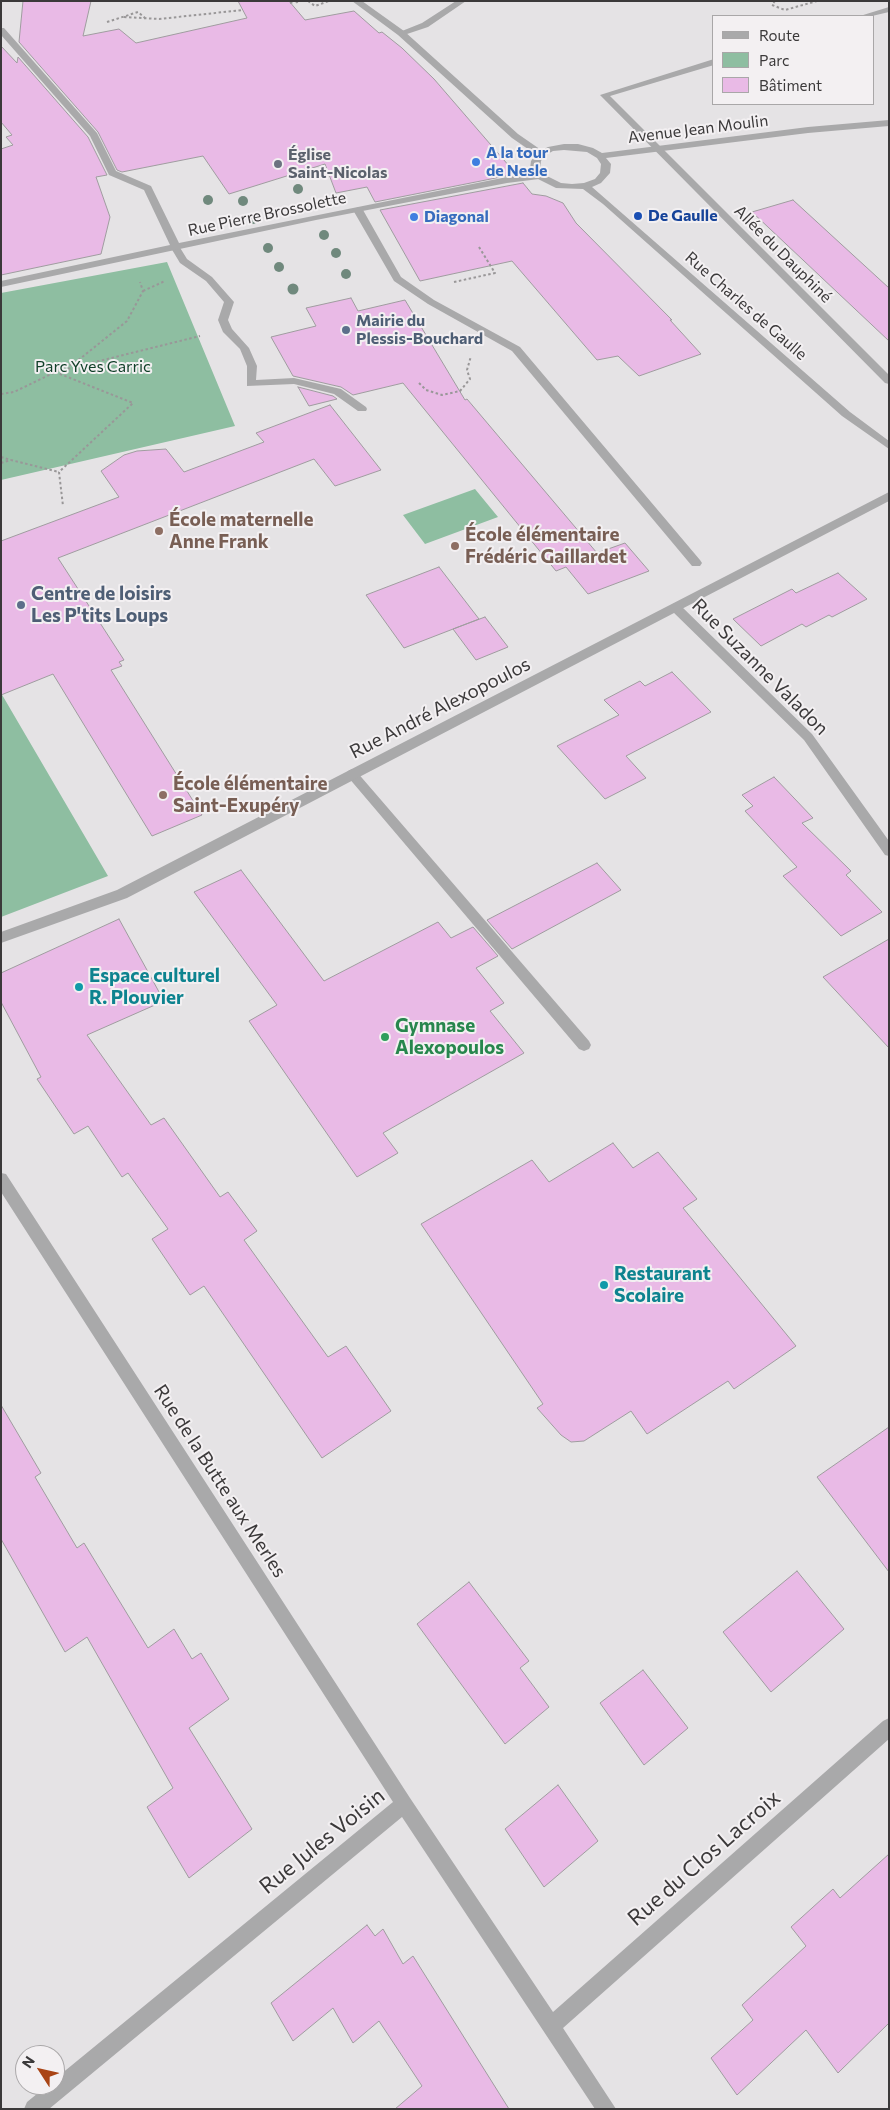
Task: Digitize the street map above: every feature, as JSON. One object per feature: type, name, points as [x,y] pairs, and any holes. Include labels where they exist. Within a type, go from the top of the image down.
[{"type":"street","points":[[356,1],[401,33],[515,136],[541,154]]},
{"type":"street","points":[[401,33],[425,25],[462,1]]},
{"type":"street","points":[[868,15],[889,9]]},
{"type":"street","points":[[1,30],[94,134],[112,173],[148,188],[183,261],[209,279],[229,302],[223,320],[227,330],[244,348],[252,366],[251,384],[294,382],[337,391],[362,409]]},
{"type":"street","name":"Allée du Dauphiné","points":[[712,63],[604,95],[889,381]]},
{"type":"street","name":"Avenue Jean Moulin","points":[[600,156],[808,130],[889,123]]},
{"type":"street","points":[[571,147],[590,150],[600,156],[606,164],[605,173],[598,181],[585,186],[559,186],[539,176],[535,169],[536,161],[541,154],[551,149],[571,147]]},
{"type":"street","name":"Rue Pierre Brossolette","points":[[1,284],[507,180],[539,176]]},
{"type":"street","name":"Rue Charles de Gaulle","points":[[585,186],[846,414],[889,446]]},
{"type":"street","points":[[358,210],[397,279],[431,302],[516,349],[696,563]]},
{"type":"street","name":"Rue André Alexopoulos","points":[[1,938],[122,894],[889,496]]},
{"type":"street","name":"Rue Suzanne Valadon","points":[[675,607],[808,737],[889,851]]},
{"type":"street","points":[[352,774],[584,1045]]},
{"type":"street","name":"Rue de la Butte aux Merles","points":[[1,1179],[404,1804]]},
{"type":"street","name":"Rue du Clos Lacroix","points":[[551,2026],[889,1727]]},
{"type":"street","name":"Rue Jules Voisin","points":[[34,2109],[404,1804],[606,2109]]},
{"type":"path","points":[[290,3],[296,1],[300,5]]},
{"type":"path","points":[[308,1],[315,6],[329,1]]},
{"type":"path","points":[[775,1],[772,4],[785,10],[817,1]]},
{"type":"path","points":[[124,17],[159,19],[242,10]]},
{"type":"path","points":[[107,22],[138,12],[145,18]]},
{"type":"path","points":[[414,291],[495,273],[479,247]]},
{"type":"path","points":[[1,394],[14,392],[76,362],[127,321],[143,291],[132,257]]},
{"type":"path","points":[[55,372],[227,330]]},
{"type":"path","points":[[419,383],[426,390],[442,395],[460,391],[470,379],[467,370],[470,356],[481,345],[499,338]]},
{"type":"path","points":[[55,372],[132,403],[59,472]]},
{"type":"path","points":[[1,457],[59,472]]},
{"type":"path","points":[[1,463],[12,460]]},
{"type":"path","points":[[59,472],[63,506]]},
{"type":"green space","name":"Parc Yves Carric","points":[[167,262],[235,426],[1,480],[1,293]]},
{"type":"green space","points":[[475,489],[498,517],[425,544],[403,515]]},
{"type":"green space","points":[[1,693],[108,876],[1,917]]},
{"type":"building","points":[[23,1],[91,1],[83,36],[119,29],[136,43],[247,18],[238,1],[289,1],[305,20],[354,11],[379,33],[382,32],[402,48],[434,79],[516,174],[375,202],[367,187],[336,193],[325,164],[229,194],[203,156],[122,172],[117,170],[98,132],[19,42]]},
{"type":"building","points":[[1,46],[17,63],[18,57],[88,137],[107,175],[96,177],[110,217],[101,254],[1,275],[1,149],[13,145],[6,137],[12,135],[1,122]]},
{"type":"building","points":[[523,183],[532,194],[546,196],[563,203],[576,223],[672,320],[670,320],[701,354],[639,376],[618,356],[597,360],[512,261],[420,281],[380,210]]},
{"type":"building","points":[[793,200],[889,288],[889,341],[752,212]]},
{"type":"building","points":[[351,298],[358,311],[405,300],[465,400],[467,399],[597,553],[625,543],[649,571],[588,594],[566,567],[556,571],[403,383],[353,395],[341,387],[293,376],[271,337],[316,326],[306,308]]},
{"type":"building","points":[[298,387],[333,396],[337,399],[309,406]]},
{"type":"building","points":[[330,405],[381,470],[335,486],[314,459],[58,558],[124,660],[119,662],[122,666],[111,670],[202,815],[152,836],[53,674],[1,695],[1,541],[119,497],[101,471],[124,455],[137,451],[166,449],[184,472],[264,442],[256,433]]},
{"type":"building","points":[[439,567],[479,619],[404,648],[366,595]]},
{"type":"building","points":[[838,573],[867,599],[832,617],[829,615],[806,627],[802,624],[761,646],[733,619],[792,589],[796,593]]},
{"type":"building","points":[[485,617],[508,647],[476,660],[453,629]]},
{"type":"building","points":[[672,672],[711,712],[626,756],[646,778],[605,799],[557,746],[619,715],[604,700],[640,681],[645,686]]},
{"type":"building","points":[[774,777],[813,818],[802,823],[851,871],[846,875],[882,912],[841,936],[783,876],[797,867],[745,811],[753,806],[742,795]]},
{"type":"building","points":[[597,863],[621,890],[512,949],[487,920]]},
{"type":"building","name":"Gymnase Alexopoulos","points":[[241,870],[324,981],[438,922],[451,938],[473,927],[498,956],[476,968],[504,1003],[490,1011],[524,1053],[383,1133],[398,1153],[357,1177],[249,1021],[277,1005],[194,892]]},
{"type":"building","points":[[119,919],[164,1001],[87,1035],[151,1125],[164,1118],[220,1197],[228,1192],[257,1231],[244,1240],[328,1357],[346,1346],[391,1411],[322,1458],[204,1286],[190,1295],[152,1239],[168,1229],[128,1173],[122,1177],[88,1126],[74,1134],[37,1079],[41,1077],[1,1002],[1,973]]},
{"type":"building","points":[[889,939],[889,1048],[823,977]]},
{"type":"building","name":"Restaurant Scolaire","points":[[613,1143],[633,1168],[658,1152],[697,1199],[683,1208],[796,1346],[734,1389],[728,1381],[647,1434],[631,1411],[584,1441],[571,1442],[561,1435],[537,1408],[543,1404],[421,1224],[532,1160],[549,1182]]},
{"type":"building","points":[[1,1405],[41,1473],[35,1477],[77,1548],[84,1543],[148,1648],[174,1629],[192,1659],[201,1653],[229,1699],[189,1728],[252,1829],[189,1878],[147,1807],[173,1788],[87,1637],[65,1652],[1,1539]]},
{"type":"building","points":[[889,1427],[889,1572],[817,1477]]},
{"type":"building","points":[[797,1571],[844,1629],[771,1692],[723,1632]]},
{"type":"building","points":[[469,1582],[529,1661],[520,1668],[549,1707],[505,1744],[417,1624]]},
{"type":"building","points":[[643,1670],[688,1728],[644,1765],[600,1703]]},
{"type":"building","points":[[558,1785],[598,1841],[544,1887],[505,1829]]},
{"type":"building","points":[[889,1854],[889,2023],[838,2073],[806,2030],[737,2095],[711,2058],[753,2020],[742,2005],[806,1946],[791,1927],[833,1889],[840,1898]]},
{"type":"building","points":[[367,1925],[375,1936],[383,1929],[403,1964],[413,1956],[509,2109],[395,2109],[422,2086],[379,2021],[353,2043],[333,2008],[293,2041],[271,2003]]},
{"type":"place","name":"A la tour de Nesle","points":[[476,162]]},
{"type":"place","name":"Église Saint-Nicolas","points":[[278,164]]},
{"type":"place","name":"De Gaulle","points":[[638,216]]},
{"type":"place","name":"Diagonal","points":[[414,217]]},
{"type":"place","name":"Mairie du Plessis-Bouchard","points":[[346,330]]},
{"type":"place","name":"École maternelle Anne Frank","points":[[159,531]]},
{"type":"place","name":"École élémentaire Frédéric Gaillardet","points":[[455,546]]},
{"type":"place","name":"Centre de loisirs Les P'tits Loups","points":[[21,605]]},
{"type":"place","name":"École élémentaire Saint-Exupéry","points":[[163,795]]},
{"type":"place","name":"Espace culturel R. Plouvier","points":[[79,987]]},
{"type":"place","name":"Gymnase Alexopoulos","points":[[385,1037]]},
{"type":"place","name":"Restaurant Scolaire","points":[[604,1285]]}]
